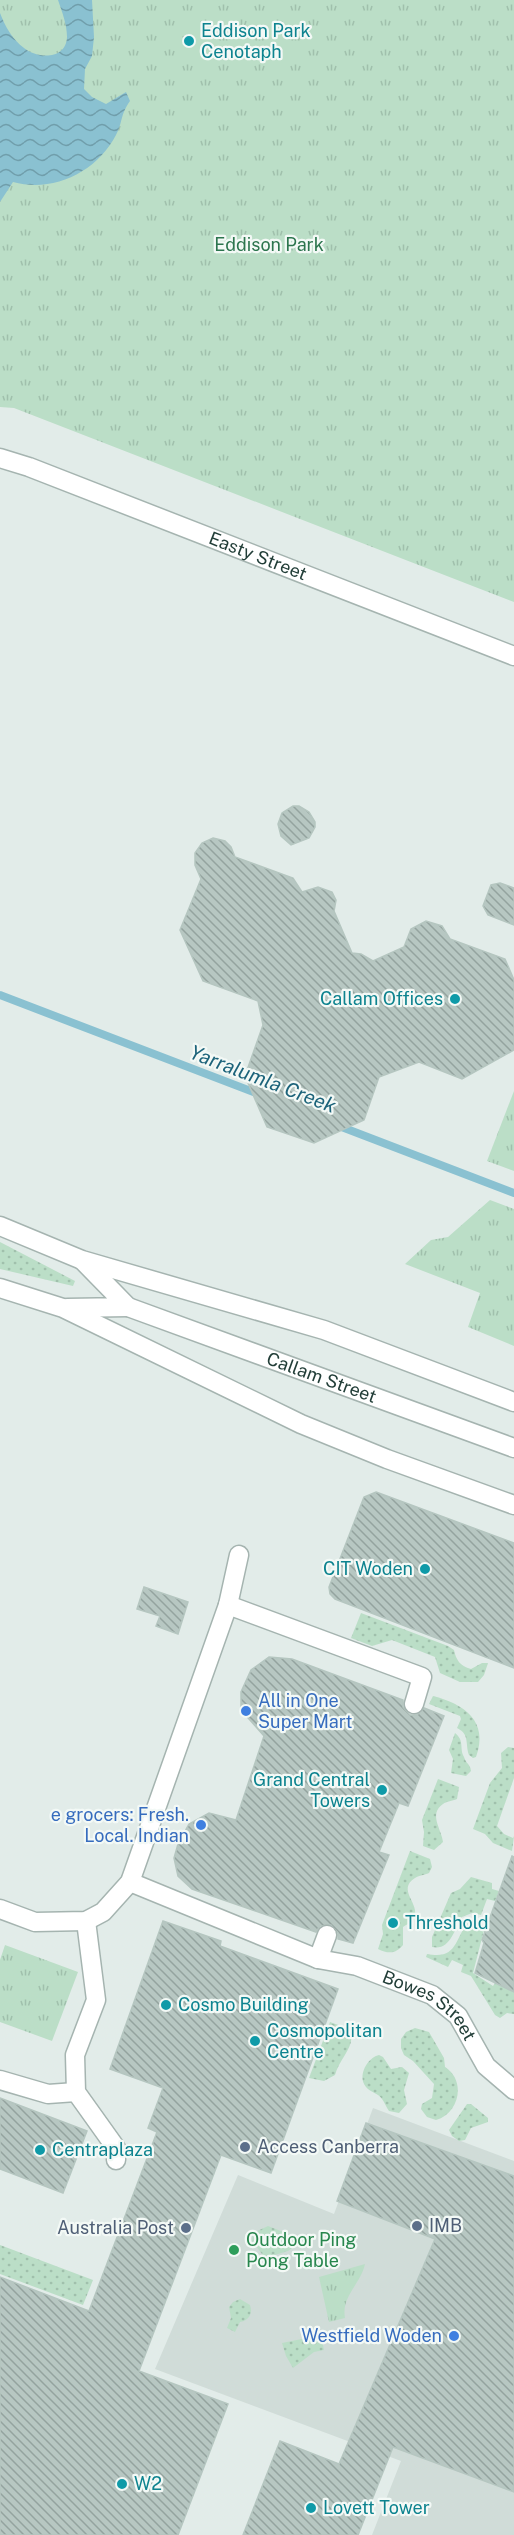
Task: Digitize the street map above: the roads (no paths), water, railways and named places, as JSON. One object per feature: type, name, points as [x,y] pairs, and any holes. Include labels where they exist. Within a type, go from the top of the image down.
[{"type":"street","name":"Easty Street","points":[[0,458],[40,471],[514,656]]},
{"type":"street","points":[[0,1226],[82,1260],[324,1330],[514,1402]]},
{"type":"street","points":[[82,1260],[128,1307]]},
{"type":"street","points":[[0,1288],[63,1308],[300,1424],[514,1505]]},
{"type":"street","points":[[63,1308],[128,1307]]},
{"type":"street","name":"Callam Street","points":[[128,1307],[514,1448]]},
{"type":"street","points":[[0,1909],[34,1922],[86,1921],[103,1912],[130,1882],[228,1605],[239,1554]]},
{"type":"street","points":[[228,1605],[422,1677],[414,1704]]},
{"type":"street","name":"Bowes Street","points":[[130,1882],[318,1959],[357,1966],[432,1995],[458,2016],[486,2066],[514,2090]]},
{"type":"street","points":[[86,1921],[96,2000],[75,2055],[76,2092],[117,2148],[116,2160]]},
{"type":"street","points":[[318,1959],[327,1935]]},
{"type":"street","points":[[0,2080],[48,2094],[76,2092]]},
{"type":"water","points":[[58,0],[92,0],[94,37],[92,56],[85,69],[84,89],[92,97],[106,104],[126,92],[130,101],[118,130],[98,160],[86,169],[58,182],[28,185],[13,182],[0,202],[0,13],[16,41],[30,52],[50,55],[62,50],[67,37]]},
{"type":"waterway","name":"Yarralumla Creek","points":[[0,995],[261,1095]]},
{"type":"waterway","name":"Yarralumla Creek","points":[[339,1126],[514,1193]]},
{"type":"place","name":"Eddison Park Cenotaph","points":[[189,41]]},
{"type":"place","name":"Callam Offices","points":[[455,999]]},
{"type":"place","name":"CIT Woden","points":[[425,1569]]},
{"type":"place","name":"All in One Super Mart","points":[[246,1711]]},
{"type":"place","name":"Grand Central Towers","points":[[382,1790]]},
{"type":"place","name":"e grocers: Fresh. Local. Indian","points":[[201,1825]]},
{"type":"place","name":"Threshold","points":[[393,1923]]},
{"type":"place","name":"Cosmo Building","points":[[166,2005]]},
{"type":"place","name":"Cosmopolitan Centre","points":[[255,2041]]},
{"type":"place","name":"Access Canberra","points":[[245,2147]]},
{"type":"place","name":"Centraplaza","points":[[40,2150]]},
{"type":"place","name":"IMB","points":[[417,2226]]},
{"type":"place","name":"Australia Post","points":[[186,2228]]},
{"type":"place","name":"Outdoor Ping Pong Table","points":[[234,2250]]},
{"type":"place","name":"Westfield Woden","points":[[454,2336]]},
{"type":"place","name":"W2","points":[[122,2484]]},
{"type":"place","name":"Lovett Tower","points":[[311,2508]]},
{"type":"park label","name":"Eddison Park","points":[[269,245]]}]
